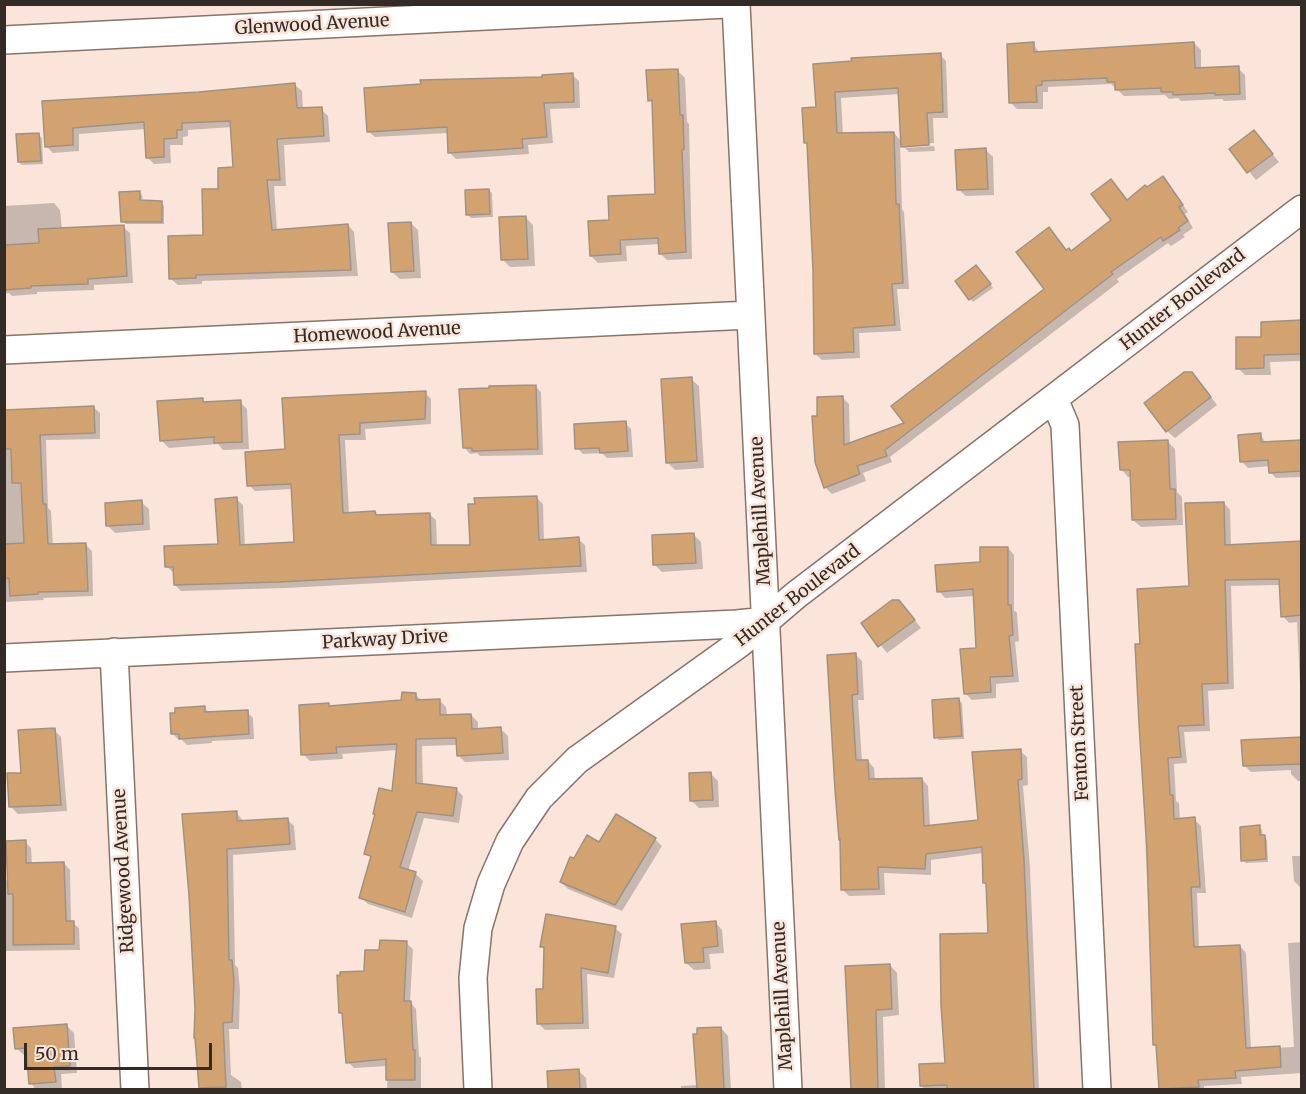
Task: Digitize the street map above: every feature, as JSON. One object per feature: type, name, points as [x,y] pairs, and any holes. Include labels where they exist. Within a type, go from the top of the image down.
[{"type":"street","name":"Glenwood Avenue","points":[[4,40],[727,4]]},
{"type":"street","name":"Maplehill Avenue","points":[[735,4],[788,1089]]},
{"type":"street","name":"Hunter Boulevard","points":[[478,1089],[473,978],[478,928],[491,884],[510,841],[539,798],[577,760],[740,643],[796,595],[1302,209]]},
{"type":"street","name":"Homewood Avenue","points":[[4,350],[750,315]]},
{"type":"street","name":"Fenton Street","points":[[1054,399],[1065,425],[1097,1089]]},
{"type":"street","name":"Parkway Drive","points":[[4,658],[766,621]]},
{"type":"street","name":"Ridgewood Avenue","points":[[114,652],[135,1089]]},
{"type":"building","points":[[1034,42],[1034,52],[1194,42],[1195,68],[1239,66],[1240,94],[1173,95],[1173,92],[1161,92],[1161,88],[1115,90],[1115,82],[1107,82],[1107,78],[1042,81],[1042,85],[1036,86],[1037,102],[1009,103],[1007,44]]},
{"type":"building","points":[[941,53],[943,112],[927,113],[929,145],[901,147],[898,88],[835,92],[837,133],[894,132],[896,204],[899,204],[903,283],[892,284],[895,325],[853,328],[854,352],[814,354],[807,143],[804,143],[802,108],[816,107],[813,64],[852,61],[851,58]]},
{"type":"building","points":[[678,69],[680,115],[683,115],[686,252],[659,254],[658,238],[620,240],[621,254],[590,256],[588,221],[609,220],[608,196],[655,194],[652,100],[648,101],[646,70]]},
{"type":"building","points":[[573,73],[574,102],[544,103],[547,137],[522,139],[523,148],[448,153],[447,127],[367,132],[364,88],[421,84],[420,80],[542,77],[542,75]]},
{"type":"building","points":[[295,83],[297,108],[322,107],[324,136],[277,139],[280,180],[267,180],[272,230],[348,224],[351,270],[196,275],[196,278],[169,279],[168,236],[203,235],[202,189],[218,189],[218,168],[233,167],[230,121],[182,123],[182,130],[177,130],[177,138],[164,139],[164,157],[146,158],[144,122],[73,128],[73,145],[45,147],[42,101],[199,92]]},
{"type":"building","points":[[1254,130],[1273,154],[1247,173],[1229,149]]},
{"type":"building","points":[[39,133],[41,161],[18,162],[16,134]]},
{"type":"building","points":[[986,148],[988,189],[957,190],[955,150]]},
{"type":"building","points":[[1163,176],[1183,205],[1179,207],[1188,221],[1178,228],[1180,230],[1163,241],[1161,237],[1111,272],[1113,274],[885,450],[887,456],[857,466],[860,474],[824,488],[815,462],[812,416],[817,416],[817,397],[843,396],[844,445],[904,423],[891,406],[1044,289],[1016,252],[1049,227],[1066,250],[1069,248],[1071,251],[1111,220],[1091,194],[1111,179],[1127,200],[1145,185],[1147,187]]},
{"type":"building","points":[[489,189],[490,214],[466,215],[465,190]]},
{"type":"building","points":[[140,191],[140,200],[162,201],[162,222],[121,222],[119,192]]},
{"type":"building","points":[[526,216],[528,259],[501,260],[499,217]]},
{"type":"building","points":[[411,222],[414,271],[391,272],[388,223]]},
{"type":"building","points":[[124,225],[127,276],[88,279],[88,284],[31,286],[31,288],[4,290],[4,245],[39,243],[38,229]]},
{"type":"building","points":[[976,265],[991,284],[969,300],[955,281]]},
{"type":"building","points":[[1302,320],[1302,354],[1264,355],[1264,368],[1236,369],[1236,337],[1261,337],[1261,322]]},
{"type":"building","points":[[1184,372],[1192,372],[1211,397],[1166,432],[1144,403]]},
{"type":"building","points":[[692,377],[697,461],[666,463],[661,379]]},
{"type":"building","points":[[536,385],[538,449],[472,451],[472,448],[463,448],[459,389]]},
{"type":"building","points":[[426,391],[425,419],[360,423],[360,434],[339,435],[343,513],[375,511],[376,515],[430,513],[431,545],[470,545],[468,504],[475,504],[474,498],[537,496],[539,540],[579,537],[581,566],[279,582],[174,585],[173,567],[165,567],[164,546],[218,544],[215,499],[237,497],[240,545],[294,542],[291,484],[247,486],[245,452],[285,449],[282,398]]},
{"type":"building","points":[[203,398],[203,402],[241,400],[242,442],[214,443],[214,437],[160,441],[157,401]]},
{"type":"building","points":[[94,406],[95,433],[40,435],[43,504],[46,504],[48,544],[86,543],[88,591],[38,592],[38,594],[10,596],[9,578],[4,579],[4,544],[24,543],[21,483],[12,483],[11,449],[4,449],[4,410]]},
{"type":"building","points":[[626,421],[628,451],[600,453],[599,448],[575,449],[574,424]]},
{"type":"building","points":[[1261,433],[1261,442],[1302,440],[1302,471],[1269,473],[1268,460],[1240,462],[1238,435]]},
{"type":"building","points":[[1168,440],[1170,489],[1175,489],[1176,519],[1132,520],[1130,470],[1120,470],[1118,442]]},
{"type":"building","points":[[142,500],[143,524],[106,526],[105,503]]},
{"type":"building","points":[[1224,502],[1225,545],[1302,541],[1302,615],[1281,617],[1279,579],[1225,580],[1228,683],[1202,684],[1204,725],[1178,726],[1181,757],[1168,758],[1170,795],[1173,795],[1174,819],[1195,817],[1200,887],[1191,887],[1194,947],[1240,945],[1246,1048],[1280,1046],[1281,1067],[1235,1071],[1236,1078],[1198,1080],[1199,1087],[1159,1089],[1156,1045],[1153,1045],[1147,850],[1135,644],[1140,644],[1137,589],[1189,586],[1185,503]]},
{"type":"building","points":[[694,533],[696,563],[653,565],[652,535]]},
{"type":"building","points":[[980,547],[1008,547],[1008,605],[1011,605],[1013,635],[1009,636],[1013,676],[990,677],[991,692],[964,694],[960,649],[976,648],[973,589],[937,592],[935,565],[980,562]]},
{"type":"building","points":[[892,600],[899,600],[915,620],[878,647],[861,623]]},
{"type":"building","points":[[856,653],[858,694],[852,695],[856,760],[868,760],[869,779],[922,778],[924,826],[978,820],[972,752],[1021,749],[1022,779],[1018,780],[1024,860],[1034,1089],[947,1089],[947,1085],[920,1086],[919,1064],[945,1063],[940,934],[988,933],[982,847],[926,854],[925,869],[878,867],[879,889],[841,890],[840,839],[827,655]]},
{"type":"building","points":[[402,692],[416,693],[416,700],[440,699],[440,715],[471,714],[472,729],[501,727],[503,753],[457,756],[456,738],[416,739],[416,783],[457,788],[453,816],[417,812],[400,867],[416,872],[405,912],[359,898],[371,856],[364,854],[375,814],[373,814],[379,788],[392,791],[397,744],[336,747],[337,753],[301,755],[299,705],[329,703],[329,706],[401,700]]},
{"type":"building","points":[[959,698],[962,736],[934,738],[932,700]]},
{"type":"building","points":[[205,706],[205,712],[248,710],[249,734],[179,739],[179,734],[171,734],[170,713],[175,713],[175,708]]},
{"type":"building","points":[[55,728],[61,805],[9,807],[7,773],[21,773],[18,730]]},
{"type":"building","points":[[1302,737],[1302,764],[1243,766],[1241,740]]},
{"type":"building","points":[[711,772],[713,800],[690,801],[689,773]]},
{"type":"building","points":[[237,811],[237,821],[288,818],[290,844],[227,849],[229,960],[232,960],[234,982],[232,1022],[223,1023],[226,1087],[199,1088],[194,1038],[195,1009],[189,895],[182,814]]},
{"type":"building","points":[[616,814],[656,838],[615,905],[560,882],[570,857],[574,858],[587,835],[599,842]]},
{"type":"building","points":[[1260,825],[1260,835],[1265,835],[1266,859],[1241,861],[1240,827]]},
{"type":"building","points":[[26,840],[26,863],[64,862],[66,921],[74,921],[74,944],[13,945],[13,894],[8,894],[6,841]]},
{"type":"building","points":[[546,914],[616,926],[608,973],[581,968],[583,1023],[537,1024],[536,989],[543,989],[544,947],[540,947]]},
{"type":"building","points":[[716,921],[718,946],[703,948],[704,962],[685,963],[681,924]]},
{"type":"building","points":[[380,940],[407,941],[404,1001],[411,1001],[415,1080],[386,1080],[386,1059],[346,1063],[342,1013],[339,1013],[337,975],[340,976],[340,972],[364,971],[365,950],[379,950]]},
{"type":"building","points":[[890,964],[892,1009],[876,1010],[878,1089],[851,1089],[845,966]]},
{"type":"building","points":[[67,1024],[70,1066],[54,1067],[56,1082],[29,1084],[26,1048],[15,1049],[13,1028]]},
{"type":"building","points":[[721,1027],[724,1089],[697,1089],[693,1034],[697,1034],[697,1028]]},
{"type":"building","points":[[579,1069],[580,1089],[548,1089],[547,1071]]}]
